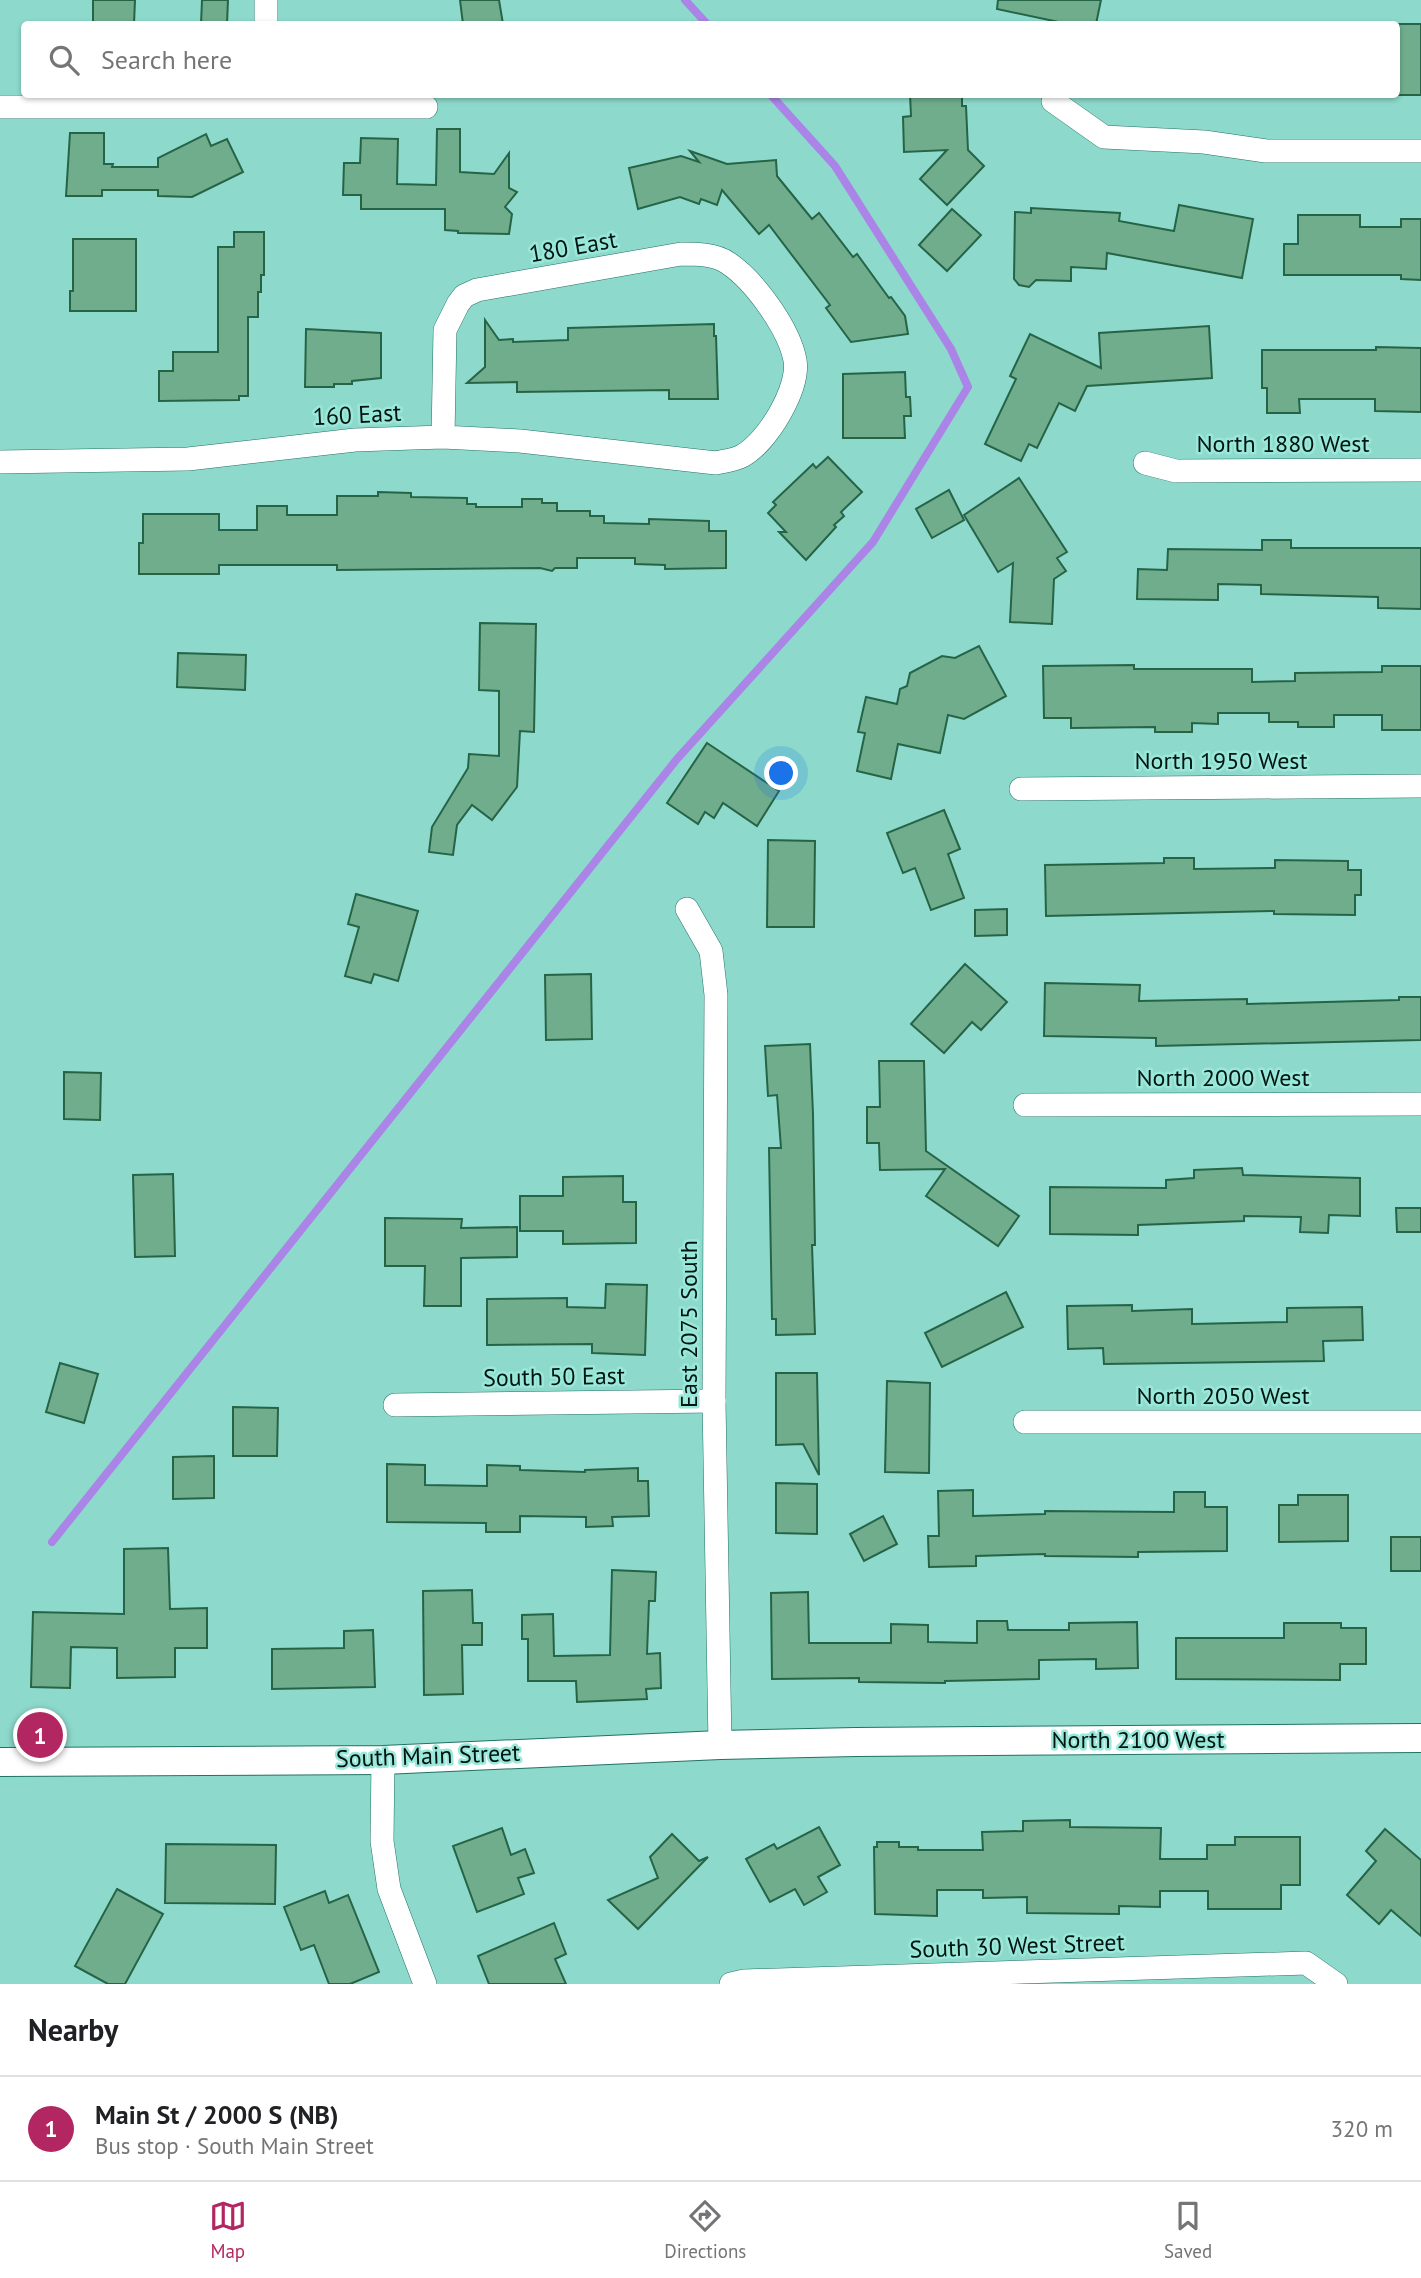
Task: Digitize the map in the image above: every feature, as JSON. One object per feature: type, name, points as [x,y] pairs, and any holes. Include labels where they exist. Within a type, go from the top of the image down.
[{"type":"street","points":[[266,0],[266,21]]},
{"type":"street","points":[[0,107],[265,101],[426,107]]},
{"type":"street","points":[[1053,101],[1104,137],[1204,142],[1266,151],[1421,151]]},
{"type":"street","name":"180 East","points":[[443,437],[445,330],[464,296],[477,290],[681,254],[701,254],[727,262],[743,276],[788,339],[795,362],[794,380],[789,395],[765,436],[742,456],[716,463]]},
{"type":"street","name":"160 East","points":[[0,462],[177,460],[355,440],[443,437],[520,441],[716,463]]},
{"type":"street","name":"North 1880 West","points":[[1145,463],[1176,471],[1421,470]]},
{"type":"street","name":"North 1950 West","points":[[1021,789],[1421,786]]},
{"type":"street","name":"East 2075 South","points":[[687,909],[711,951],[716,995],[714,1401],[720,1745]]},
{"type":"street","name":"North 2000 West","points":[[1025,1105],[1421,1104]]},
{"type":"street","name":"South 50 East","points":[[395,1405],[714,1401]]},
{"type":"street","name":"North 2050 West","points":[[1025,1422],[1421,1422]]},
{"type":"street","name":"North 2100 West","points":[[856,1742],[1421,1738]]},
{"type":"street","name":"South Main Street","points":[[0,1762],[383,1760],[720,1745],[856,1742]]},
{"type":"street","points":[[383,1760],[382,1841],[389,1889],[425,1984]]},
{"type":"street","name":"South 30 West Street","points":[[731,1984],[744,1981],[1306,1963],[1336,1984]]},
{"type":"building","points":[[93,0],[135,0],[134,21],[93,21]]},
{"type":"building","points":[[202,0],[228,0],[227,21],[201,21]]},
{"type":"building","points":[[460,0],[499,0],[502,21],[463,21]]},
{"type":"building","points":[[998,0],[1101,0],[1097,21],[1054,21],[997,9]]},
{"type":"building","points":[[1400,24],[1421,24],[1421,95],[1400,95]]},
{"type":"building","points":[[910,98],[962,98],[962,106],[966,106],[968,150],[984,166],[947,205],[920,179],[947,150],[904,152],[903,117],[911,116]]},
{"type":"building","points":[[437,129],[460,129],[460,172],[494,174],[509,153],[509,188],[517,192],[505,207],[512,214],[509,234],[458,233],[445,230],[445,209],[361,209],[361,195],[343,195],[344,163],[360,163],[361,138],[398,139],[397,184],[436,185]]},
{"type":"building","points":[[70,133],[104,133],[104,164],[113,164],[112,167],[158,167],[158,158],[206,134],[211,146],[227,139],[243,172],[192,197],[158,196],[158,190],[102,190],[102,196],[66,196]]},
{"type":"building","points":[[690,151],[727,164],[776,160],[777,176],[812,219],[819,213],[853,257],[857,254],[905,316],[908,334],[851,342],[826,308],[830,305],[769,225],[759,234],[722,190],[717,205],[701,199],[699,204],[680,197],[638,209],[629,168],[681,156],[699,162]]},
{"type":"building","points":[[1179,205],[1253,219],[1242,278],[1107,253],[1106,269],[1071,267],[1071,281],[1036,280],[1029,287],[1019,285],[1014,279],[1015,212],[1031,213],[1031,208],[1120,213],[1119,221],[1174,231]]},
{"type":"building","points":[[952,209],[981,235],[947,271],[919,245]]},
{"type":"building","points":[[1298,215],[1360,215],[1360,227],[1401,227],[1401,219],[1421,219],[1421,280],[1401,279],[1401,275],[1284,275],[1284,244],[1298,244]]},
{"type":"building","points":[[234,232],[264,232],[264,275],[261,275],[261,292],[258,292],[258,317],[248,317],[248,396],[239,396],[239,400],[159,401],[159,371],[173,371],[173,352],[218,352],[218,247],[234,247]]},
{"type":"building","points":[[73,239],[136,239],[136,311],[70,311],[70,291],[73,291]]},
{"type":"building","points":[[485,320],[499,340],[513,339],[513,342],[568,340],[568,328],[714,324],[718,399],[669,399],[669,390],[517,392],[517,382],[467,383],[485,367]]},
{"type":"building","points":[[1209,326],[1212,378],[1087,386],[1075,411],[1059,403],[1037,448],[1029,444],[1021,461],[985,444],[1016,379],[1010,376],[1030,334],[1101,368],[1099,333]]},
{"type":"building","points":[[306,329],[381,333],[381,378],[352,381],[352,384],[334,384],[334,387],[305,387]]},
{"type":"building","points":[[1376,347],[1421,348],[1421,412],[1375,411],[1375,399],[1299,399],[1300,413],[1267,413],[1267,388],[1262,388],[1262,350],[1376,350]]},
{"type":"building","points":[[905,372],[906,397],[910,397],[911,416],[904,416],[905,438],[843,438],[843,374]]},
{"type":"building","points":[[828,457],[862,492],[841,512],[844,516],[834,525],[836,527],[806,560],[779,532],[786,532],[768,513],[776,505],[773,502],[813,464],[816,468]]},
{"type":"building","points":[[1019,478],[1067,552],[1057,558],[1066,571],[1054,579],[1052,624],[1010,622],[1013,563],[998,572],[964,515]]},
{"type":"building","points":[[949,490],[964,520],[932,538],[916,509]]},
{"type":"building","points":[[378,492],[411,493],[411,497],[467,498],[467,504],[476,504],[476,507],[522,507],[522,499],[542,499],[542,503],[557,503],[557,511],[590,511],[590,516],[604,516],[604,523],[649,524],[649,519],[709,521],[709,531],[726,531],[726,568],[665,569],[665,565],[635,564],[635,558],[577,558],[577,568],[555,568],[552,571],[540,568],[337,570],[337,565],[219,565],[219,574],[139,574],[143,514],[219,514],[219,530],[257,530],[257,506],[287,506],[287,515],[337,515],[337,496],[378,496]]},
{"type":"building","points":[[1262,540],[1291,540],[1291,548],[1421,548],[1421,609],[1378,608],[1378,597],[1261,594],[1261,585],[1218,584],[1218,600],[1137,599],[1138,569],[1167,570],[1168,549],[1262,550]]},
{"type":"building","points":[[480,623],[536,624],[534,732],[520,731],[517,787],[492,820],[472,805],[457,825],[453,855],[429,852],[432,827],[468,768],[469,754],[499,756],[499,691],[479,690]]},
{"type":"building","points":[[979,646],[1006,696],[964,719],[948,715],[940,753],[898,744],[891,779],[857,771],[865,733],[858,732],[866,697],[897,704],[900,689],[907,686],[910,673],[942,656],[955,658]]},
{"type":"building","points":[[178,653],[246,655],[245,690],[177,687]]},
{"type":"building","points":[[1134,665],[1134,669],[1252,669],[1252,682],[1295,681],[1295,673],[1382,672],[1382,666],[1421,666],[1421,730],[1382,730],[1382,715],[1334,715],[1334,727],[1298,727],[1298,722],[1269,722],[1269,713],[1218,713],[1218,724],[1192,723],[1192,732],[1155,732],[1155,727],[1071,728],[1071,718],[1044,718],[1043,666]]},
{"type":"building","points":[[707,743],[779,791],[757,826],[723,803],[714,818],[705,812],[698,824],[667,803]]},
{"type":"building","points":[[944,810],[960,849],[948,854],[964,898],[931,910],[915,868],[903,873],[887,833]]},
{"type":"building","points":[[768,840],[815,841],[814,927],[767,927]]},
{"type":"building","points":[[1164,858],[1194,858],[1194,869],[1275,868],[1275,860],[1348,861],[1348,870],[1361,870],[1361,895],[1355,895],[1355,915],[1274,914],[1274,911],[1046,916],[1045,865],[1164,863]]},
{"type":"building","points":[[356,894],[418,911],[398,981],[374,974],[371,983],[345,976],[359,927],[348,924]]},
{"type":"building","points":[[1007,909],[1007,935],[975,936],[975,910]]},
{"type":"building","points":[[965,964],[1007,1002],[981,1030],[972,1022],[944,1053],[911,1024]]},
{"type":"building","points":[[591,974],[592,1039],[546,1040],[545,975]]},
{"type":"building","points":[[1045,983],[1140,985],[1139,1001],[1247,999],[1247,1004],[1399,1000],[1399,997],[1421,997],[1421,1040],[1156,1046],[1156,1038],[1044,1036]]},
{"type":"building","points":[[810,1044],[815,1334],[776,1335],[776,1319],[772,1319],[769,1148],[781,1148],[777,1095],[768,1096],[765,1046]]},
{"type":"building","points":[[879,1061],[924,1061],[926,1151],[1019,1216],[998,1246],[926,1196],[945,1169],[880,1170],[879,1143],[867,1143],[867,1107],[880,1107]]},
{"type":"building","points":[[64,1072],[101,1073],[100,1120],[64,1119]]},
{"type":"building","points":[[1242,1168],[1243,1175],[1360,1178],[1360,1216],[1329,1215],[1328,1233],[1300,1232],[1301,1217],[1244,1216],[1244,1221],[1138,1225],[1138,1235],[1050,1234],[1050,1187],[1166,1188],[1166,1180],[1194,1178],[1194,1170]]},
{"type":"building","points":[[173,1174],[175,1256],[135,1257],[133,1175]]},
{"type":"building","points":[[623,1176],[623,1202],[636,1202],[636,1243],[563,1244],[563,1231],[520,1231],[520,1196],[563,1196],[563,1177]]},
{"type":"building","points":[[1396,1208],[1421,1208],[1421,1232],[1397,1232]]},
{"type":"building","points":[[385,1218],[462,1219],[461,1228],[517,1227],[517,1257],[461,1258],[461,1306],[424,1306],[425,1266],[385,1266]]},
{"type":"building","points":[[606,1284],[647,1285],[645,1355],[592,1353],[592,1344],[487,1345],[487,1299],[567,1298],[567,1307],[605,1308]]},
{"type":"building","points":[[1006,1292],[1023,1327],[942,1367],[925,1333]]},
{"type":"building","points":[[1132,1305],[1132,1311],[1192,1309],[1192,1324],[1287,1322],[1287,1308],[1362,1307],[1363,1340],[1323,1341],[1324,1361],[1104,1364],[1103,1348],[1068,1349],[1067,1306]]},
{"type":"building","points":[[60,1363],[98,1374],[84,1423],[46,1412]]},
{"type":"building","points":[[776,1373],[817,1373],[819,1475],[803,1444],[776,1445]]},
{"type":"building","points":[[887,1381],[930,1383],[929,1473],[885,1472]]},
{"type":"building","points":[[233,1407],[278,1408],[277,1456],[233,1456]]},
{"type":"building","points":[[214,1456],[214,1498],[173,1499],[173,1457]]},
{"type":"building","points":[[387,1464],[425,1465],[425,1485],[487,1486],[487,1465],[520,1466],[520,1470],[585,1472],[638,1468],[638,1481],[648,1481],[649,1516],[612,1517],[613,1526],[586,1527],[586,1517],[520,1516],[520,1532],[486,1532],[486,1523],[387,1522]]},
{"type":"building","points":[[776,1483],[817,1484],[817,1534],[776,1533]]},
{"type":"building","points":[[973,1490],[973,1516],[1045,1514],[1045,1511],[1174,1512],[1174,1492],[1205,1492],[1205,1507],[1227,1507],[1227,1551],[1138,1552],[1138,1557],[1045,1554],[976,1556],[976,1566],[929,1567],[928,1536],[939,1536],[938,1491]]},
{"type":"building","points":[[1298,1495],[1348,1495],[1348,1541],[1279,1542],[1279,1505],[1298,1505]]},
{"type":"building","points":[[883,1516],[897,1544],[864,1561],[850,1534]]},
{"type":"building","points":[[1391,1537],[1421,1537],[1421,1571],[1391,1571]]},
{"type":"building","points":[[168,1548],[170,1609],[207,1608],[207,1648],[175,1648],[175,1677],[117,1678],[117,1648],[71,1647],[70,1688],[31,1687],[33,1612],[124,1614],[124,1549]]},
{"type":"building","points":[[612,1570],[656,1572],[655,1601],[649,1601],[647,1654],[660,1653],[661,1688],[646,1689],[647,1699],[577,1702],[576,1681],[528,1681],[528,1639],[522,1639],[522,1615],[553,1614],[554,1656],[610,1655]]},
{"type":"building","points":[[472,1590],[473,1623],[482,1623],[482,1645],[462,1645],[463,1694],[424,1695],[423,1591]]},
{"type":"building","points":[[808,1592],[809,1643],[891,1643],[891,1624],[928,1625],[928,1642],[977,1643],[977,1621],[1007,1621],[1008,1630],[1069,1630],[1069,1623],[1137,1622],[1138,1668],[1096,1669],[1096,1659],[1039,1660],[1039,1679],[945,1683],[859,1682],[859,1678],[772,1679],[771,1593]]},
{"type":"building","points":[[1284,1623],[1341,1623],[1341,1628],[1366,1628],[1366,1664],[1340,1664],[1340,1680],[1176,1679],[1176,1638],[1284,1638]]},
{"type":"building","points":[[373,1630],[375,1687],[272,1689],[272,1649],[344,1648],[344,1631]]},
{"type":"building","points":[[1070,1820],[1070,1827],[1161,1828],[1160,1859],[1207,1859],[1207,1845],[1235,1845],[1235,1837],[1300,1837],[1300,1885],[1281,1885],[1281,1909],[1208,1909],[1208,1891],[1160,1891],[1160,1907],[1119,1906],[1119,1914],[1027,1913],[1027,1897],[983,1898],[983,1890],[937,1890],[937,1916],[875,1914],[874,1847],[877,1847],[877,1842],[899,1842],[899,1847],[918,1847],[918,1850],[983,1850],[982,1832],[1023,1831],[1023,1821]]},
{"type":"building","points":[[819,1827],[840,1865],[818,1877],[827,1892],[804,1905],[795,1889],[770,1902],[746,1859],[774,1844],[777,1849]]},
{"type":"building","points":[[502,1828],[511,1855],[525,1849],[534,1873],[518,1878],[524,1894],[477,1912],[453,1846]]},
{"type":"building","points":[[1385,1829],[1421,1860],[1421,1936],[1391,1910],[1379,1924],[1347,1895],[1376,1861],[1366,1851]]},
{"type":"building","points":[[672,1834],[699,1861],[708,1857],[638,1929],[608,1900],[658,1878],[650,1857]]},
{"type":"building","points":[[166,1844],[276,1845],[275,1904],[165,1903]]},
{"type":"building","points":[[117,1889],[163,1914],[125,1984],[108,1984],[75,1966]]},
{"type":"building","points":[[325,1891],[329,1903],[348,1895],[379,1972],[350,1984],[329,1984],[314,1945],[301,1950],[284,1907]]},
{"type":"building","points":[[554,1923],[566,1954],[555,1959],[566,1984],[489,1984],[478,1956]]},
{"type":"waterway","points":[[685,0],[704,21]]},
{"type":"waterway","points":[[52,1542],[677,759],[873,542],[968,387],[951,349],[835,166],[774,98]]},
{"type":"place","name":"Main St / 2000 S (NB)","points":[[40,1735]]}]
